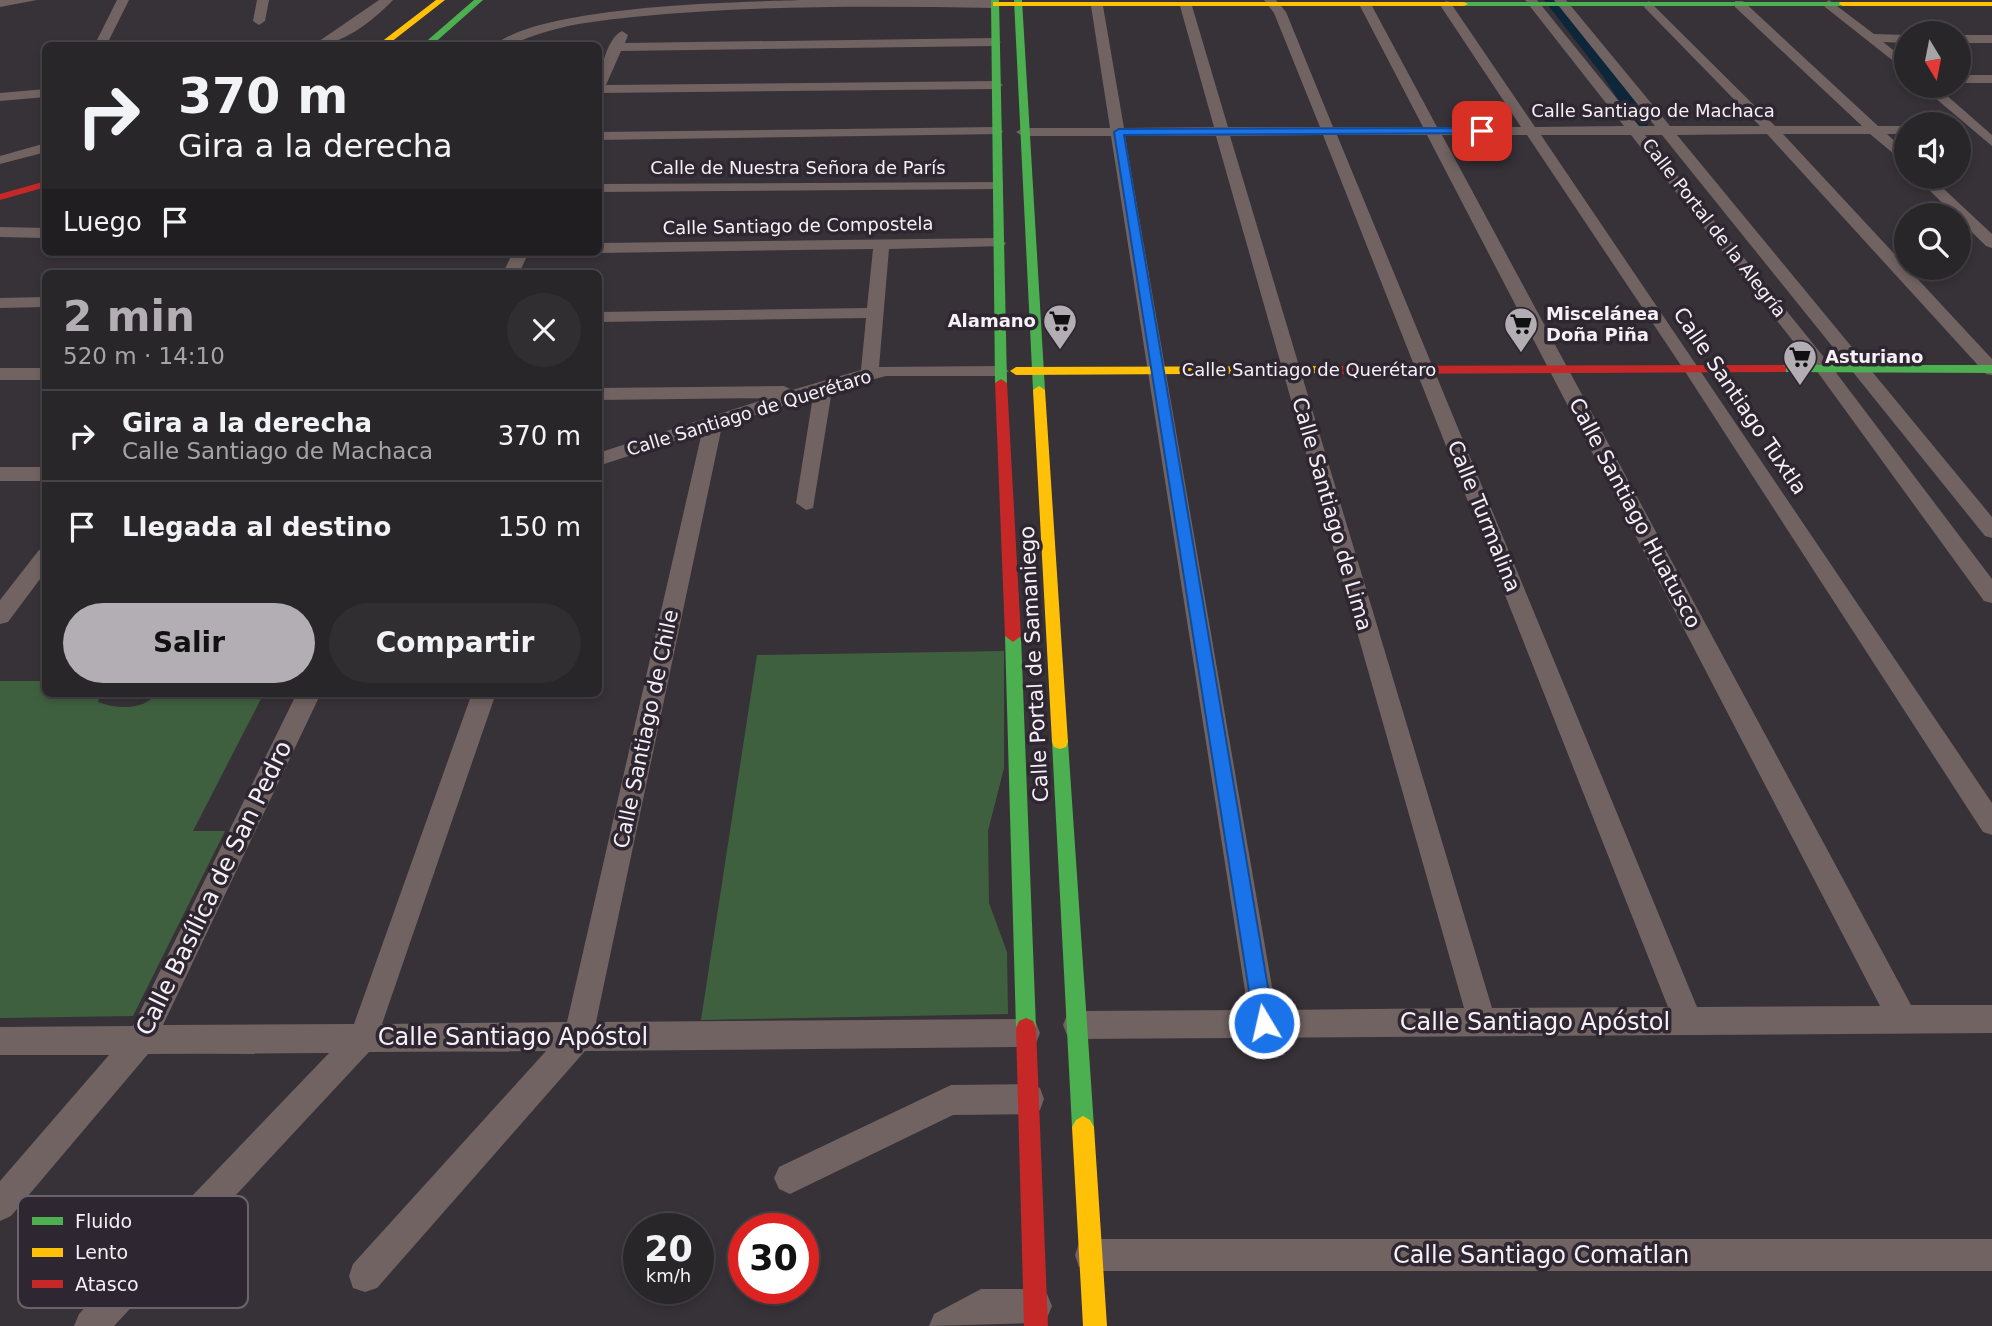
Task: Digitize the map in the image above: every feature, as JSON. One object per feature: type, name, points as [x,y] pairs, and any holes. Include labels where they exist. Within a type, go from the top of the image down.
[{"type":"street","points":[[0,3],[31,0]]},
{"type":"street","points":[[102,42],[123,0]]},
{"type":"street","points":[[259,22],[262,0]]},
{"type":"street","points":[[326,42],[387,0]]},
{"type":"street","points":[[385,42],[441,0]]},
{"type":"street","points":[[430,42],[461,19],[479,0]]},
{"type":"street","points":[[506,42],[528,31],[634,6],[674,0]]},
{"type":"street","points":[[634,6],[995,2],[1097,6],[1992,4]]},
{"type":"street","name":"Calle Portal de Samaniego","points":[[995,2],[1000,371],[1013,622],[1036,1316]]},
{"type":"street","name":"Calle Portal de Samaniego","points":[[1017,2],[1095,1326]]},
{"type":"street","name":"Calle Portal de la Alegría","points":[[1534,3],[1638,130],[1825,370],[1992,594]]},
{"type":"street","name":"Calle Portal de la Alegría","points":[[1563,3],[1992,531]]},
{"type":"street","points":[[1739,4],[1894,148]]},
{"type":"street","points":[[1829,4],[1894,57]]},
{"type":"street","name":"Calle Turmalina","points":[[1279,5],[1327,131],[1688,1021]]},
{"type":"street","name":"Calle Santiago Tuxtla","points":[[1446,5],[1693,370],[1992,824]]},
{"type":"street","points":[[1649,5],[1770,129],[1992,369]]},
{"type":"street","points":[[602,80],[634,6]]},
{"type":"street","points":[[1097,6],[1264,1023]]},
{"type":"street","name":"Calle Santiago de Lima","points":[[1186,6],[1482,1022]]},
{"type":"street","name":"Calle Santiago Huatusco","points":[[1366,6],[1903,1020]]},
{"type":"street","points":[[1871,38],[1894,38]]},
{"type":"street","points":[[1971,39],[1992,39]]},
{"type":"street","points":[[617,47],[995,42]]},
{"type":"street","points":[[1971,79],[1992,79]]},
{"type":"street","points":[[602,89],[996,86]]},
{"type":"street","points":[[0,97],[42,93]]},
{"type":"street","points":[[1944,98],[1985,130],[1992,142]]},
{"type":"street","name":"Calle Santiago de Machaca","points":[[1023,132],[1531,131],[1665,128],[1894,130]]},
{"type":"street","points":[[602,136],[996,131]]},
{"type":"street","points":[[0,160],[42,148]]},
{"type":"street","points":[[0,177],[42,165]]},
{"type":"street","points":[[0,197],[42,185]]},
{"type":"street","name":"Calle de Nuestra Señora de París","points":[[602,188],[998,186]]},
{"type":"street","points":[[1936,189],[1992,243]]},
{"type":"street","points":[[0,232],[42,233]]},
{"type":"street","name":"Calle Santiago de Compostela","points":[[602,248],[999,243]]},
{"type":"street","points":[[870,373],[881,244]]},
{"type":"street","points":[[0,303],[42,302]]},
{"type":"street","points":[[602,317],[875,313]]},
{"type":"street","name":"Calle Santiago de Querétaro","points":[[602,459],[870,373],[1992,369]]},
{"type":"street","points":[[0,374],[42,374]]},
{"type":"street","points":[[602,394],[817,389],[806,503]]},
{"type":"street","name":"Calle Santiago de Chile","points":[[578,1037],[714,421]]},
{"type":"street","points":[[0,474],[42,474]]},
{"type":"street","points":[[0,616],[42,560]]},
{"type":"street","name":"Calle Basílica de San Pedro","points":[[0,1205],[141,1040],[307,697]]},
{"type":"street","points":[[214,1196],[363,1038],[483,697]]},
{"type":"street","name":"Calle Santiago Apóstol","points":[[1077,1025],[1992,1019]]},
{"type":"street","name":"Calle Santiago Apóstol","points":[[0,1041],[1026,1033]]},
{"type":"street","points":[[365,1276],[578,1037]]},
{"type":"street","points":[[790,1178],[951,1100],[1029,1099]]},
{"type":"street","name":"Calle Santiago Comatlan","points":[[1091,1255],[1992,1255]]},
{"type":"street","points":[[946,1326],[981,1306],[1036,1316]]},
{"type":"street","points":[[91,1326],[108,1308]]},
{"type":"green space","points":[[1004,651],[1004,768],[988,831],[989,903],[1007,952],[1008,1014],[701,1020],[757,655]]},
{"type":"green space","points":[[0,681],[42,681],[42,697],[99,697],[98,702],[121,707],[137,706],[153,697],[262,697],[193,831],[225,831],[133,1016],[0,1018]]},
{"type":"waterway","points":[[1551,0],[1609,74],[1641,122]]},
{"type":"traffic: fast","points":[[430,42],[479,0]]},
{"type":"traffic: fast","points":[[995,0],[1001,383]]},
{"type":"traffic: fast","points":[[1018,0],[1039,390]]},
{"type":"traffic: fast","points":[[1464,4],[1843,4]]},
{"type":"traffic: fast","points":[[1782,369],[1992,369]]},
{"type":"traffic: fast","points":[[1013,636],[1026,1028]]},
{"type":"traffic: fast","points":[[1060,742],[1083,1127]]},
{"type":"traffic: slow","points":[[385,42],[441,0]]},
{"type":"traffic: slow","points":[[996,4],[1464,4]]},
{"type":"traffic: slow","points":[[1843,4],[1992,4]]},
{"type":"traffic: slow","points":[[1016,371],[1335,370]]},
{"type":"traffic: slow","points":[[1039,390],[1060,742]]},
{"type":"traffic: slow","points":[[1083,1127],[1095,1326]]},
{"type":"traffic: jam","points":[[0,197],[42,185]]},
{"type":"traffic: jam","points":[[1335,370],[1782,369]]},
{"type":"traffic: jam","points":[[1001,383],[1013,636]]},
{"type":"traffic: jam","points":[[1026,1028],[1036,1326]]},
{"type":"place","name":"Alamano","points":[[1060,351]]},
{"type":"place","name":"Miscelánea Doña Piña","points":[[1521,354]]},
{"type":"place","name":"Asturiano","points":[[1800,387]]},
{"type":"route","points":[[1264,1023],[1119,132],[1482,131]]}]
